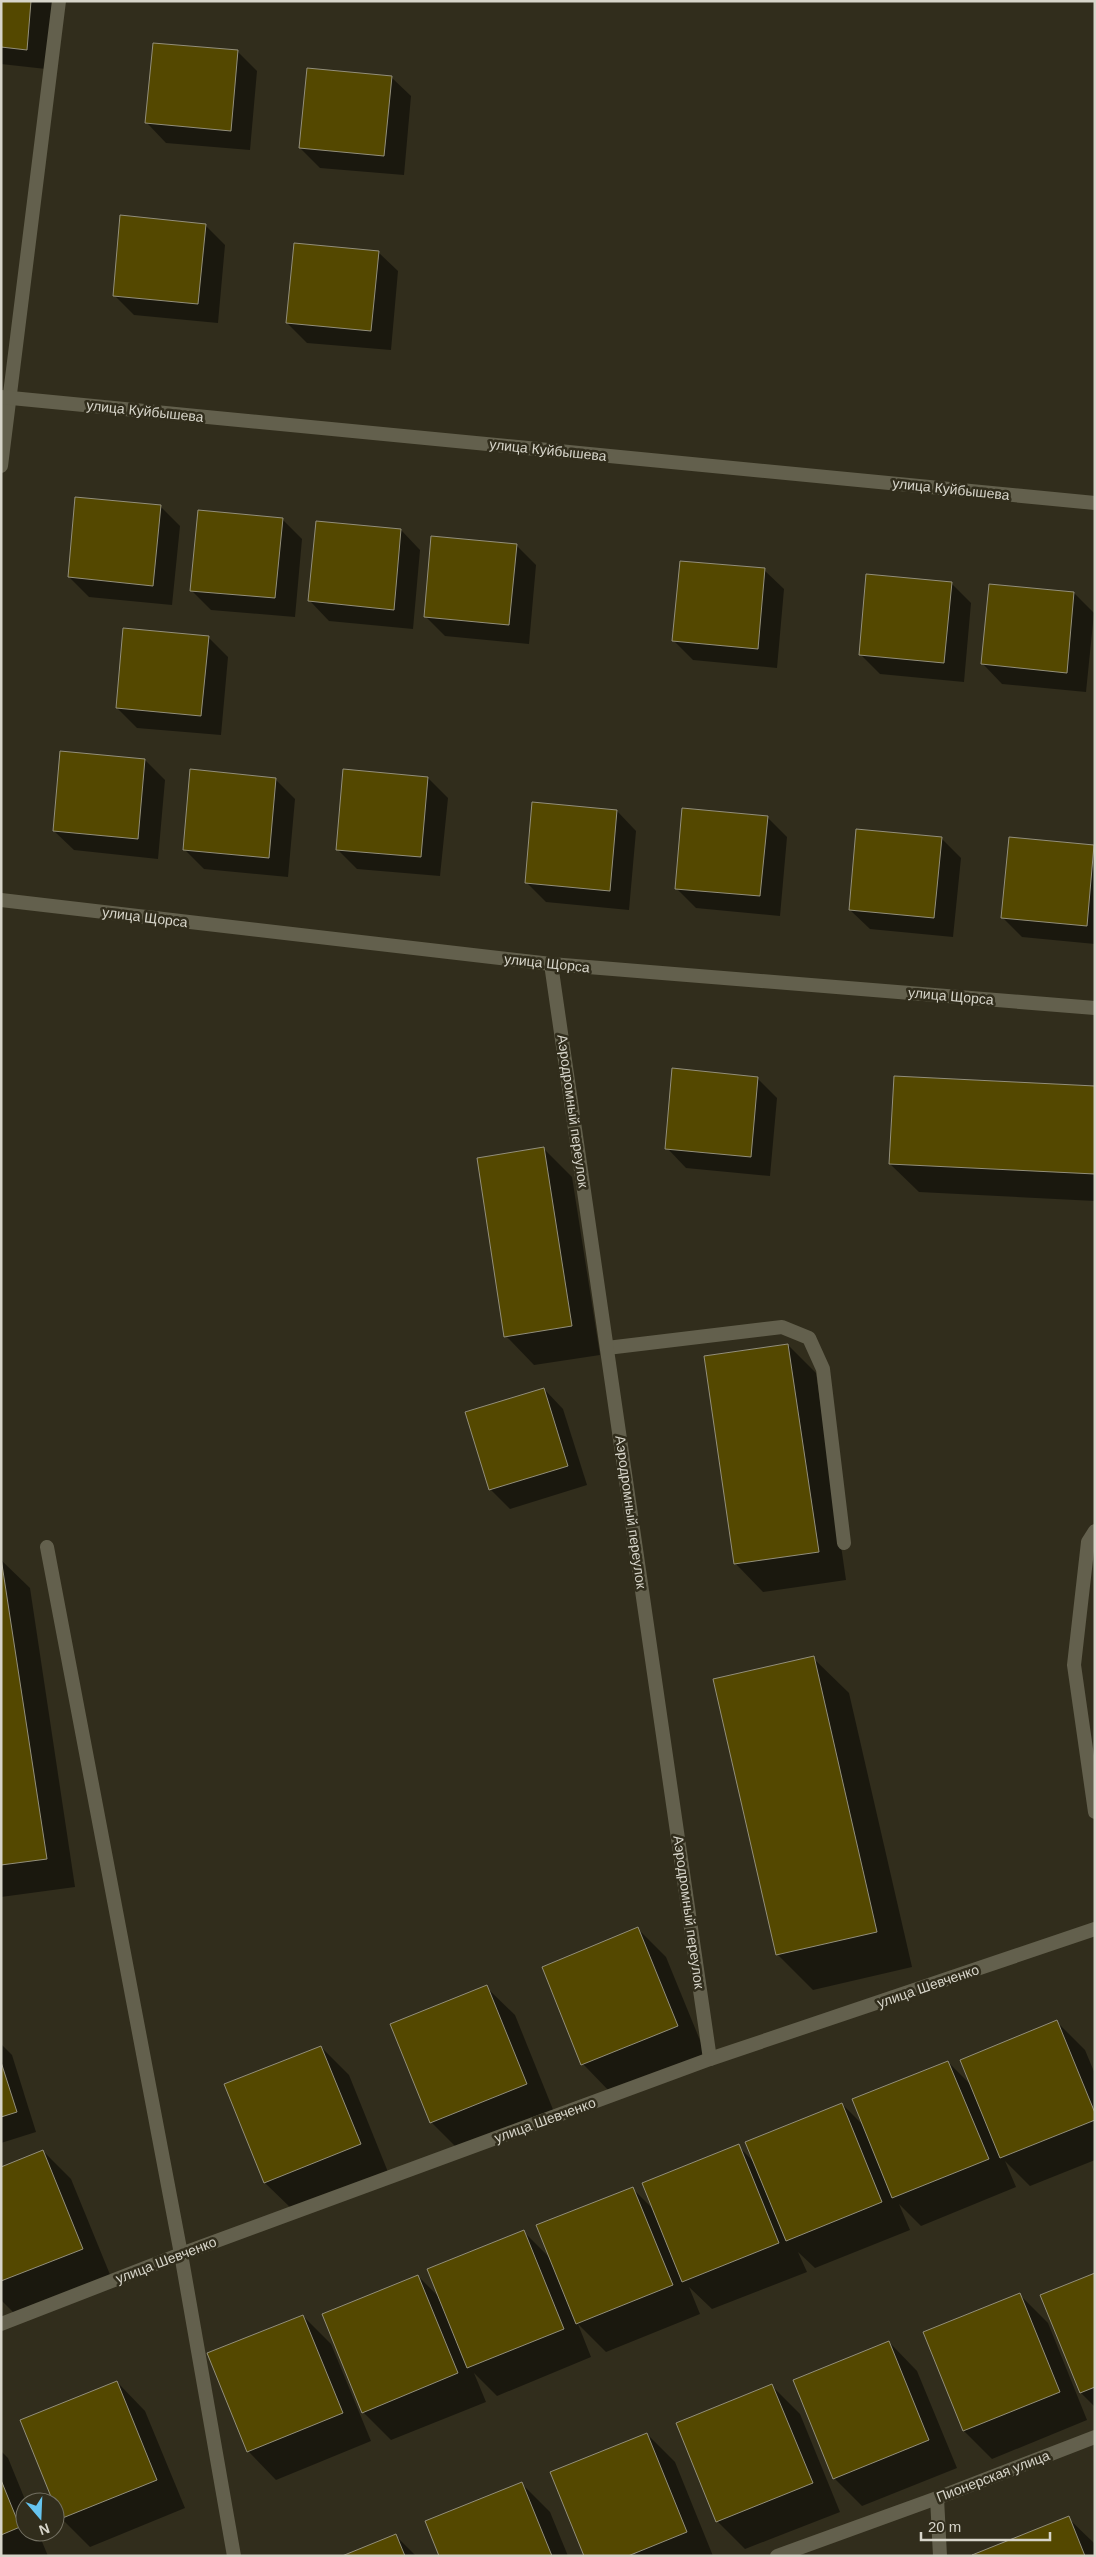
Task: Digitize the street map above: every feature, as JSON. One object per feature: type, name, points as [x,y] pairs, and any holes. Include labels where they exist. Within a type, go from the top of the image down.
[{"type":"street","points":[[1,466],[5,397],[59,1]]},
{"type":"street","name":"улица Куйбышева","points":[[5,397],[1095,502]]},
{"type":"street","name":"улица Щорса","points":[[1,900],[552,964],[1095,1008]]},
{"type":"street","name":"Аэродромный переулок","points":[[552,964],[710,2060]]},
{"type":"street","points":[[607,1348],[782,1327],[809,1338],[823,1369],[844,1543]]},
{"type":"street","points":[[1095,1532],[1088,1542],[1074,1665],[1095,1812]]},
{"type":"street","points":[[47,1548],[181,2254],[234,2556]]},
{"type":"street","name":"улица Шевченко","points":[[1,2324],[181,2254],[710,2060],[1095,1929]]},
{"type":"street","name":"Пионерская улица","points":[[778,2556],[937,2498],[1095,2437]]},
{"type":"street","points":[[937,2498],[940,2556]]},
{"type":"building","points":[[1,1],[31,1],[27,50],[1,47]]},
{"type":"building","points":[[153,43],[238,50],[231,131],[145,123]]},
{"type":"building","points":[[307,68],[392,76],[384,156],[299,148]]},
{"type":"building","points":[[120,215],[206,224],[198,304],[113,296]]},
{"type":"building","points":[[294,243],[379,251],[371,331],[286,323]]},
{"type":"building","points":[[75,497],[161,505],[153,586],[68,577]]},
{"type":"building","points":[[198,510],[283,518],[275,598],[190,591]]},
{"type":"building","points":[[316,521],[401,529],[394,610],[308,601]]},
{"type":"building","points":[[431,536],[517,544],[509,625],[424,617]]},
{"type":"building","points":[[680,561],[765,568],[758,649],[672,641]]},
{"type":"building","points":[[866,574],[952,582],[944,663],[859,655]]},
{"type":"building","points":[[989,584],[1074,592],[1067,673],[981,664]]},
{"type":"building","points":[[123,628],[209,636],[201,716],[116,708]]},
{"type":"building","points":[[60,751],[145,759],[138,839],[53,831]]},
{"type":"building","points":[[190,769],[276,778],[269,858],[183,850]]},
{"type":"building","points":[[343,769],[428,777],[421,857],[336,850]]},
{"type":"building","points":[[532,802],[617,810],[610,891],[525,883]]},
{"type":"building","points":[[682,808],[768,816],[760,896],[675,889]]},
{"type":"building","points":[[856,829],[942,837],[934,918],[849,910]]},
{"type":"building","points":[[1009,837],[1094,845],[1087,926],[1001,918]]},
{"type":"building","points":[[672,1068],[758,1077],[751,1157],[665,1149]]},
{"type":"building","points":[[894,1076],[1095,1086],[1095,1174],[889,1164]]},
{"type":"building","points":[[544,1147],[572,1326],[504,1337],[477,1158]]},
{"type":"building","points":[[788,1344],[819,1552],[734,1564],[704,1356]]},
{"type":"building","points":[[544,1388],[568,1466],[489,1490],[465,1412]]},
{"type":"building","points":[[1,1558],[47,1859],[1,1865]]},
{"type":"building","points":[[814,1656],[877,1932],[776,1955],[713,1679]]},
{"type":"building","points":[[638,1927],[678,2026],[581,2065],[542,1967]]},
{"type":"building","points":[[487,1985],[527,2084],[430,2123],[390,2024]]},
{"type":"building","points":[[1057,2020],[1095,2113],[1095,2120],[1000,2158],[960,2060]]},
{"type":"building","points":[[321,2046],[361,2144],[264,2183],[224,2084]]},
{"type":"building","points":[[948,2061],[989,2159],[892,2198],[852,2099]]},
{"type":"building","points":[[1,2062],[17,2112],[1,2117]]},
{"type":"building","points":[[842,2103],[882,2202],[786,2241],[745,2142]]},
{"type":"building","points":[[739,2144],[779,2243],[682,2282],[642,2183]]},
{"type":"building","points":[[43,2150],[83,2249],[1,2281],[1,2167]]},
{"type":"building","points":[[633,2187],[673,2285],[576,2324],[536,2225]]},
{"type":"building","points":[[524,2230],[564,2329],[467,2368],[427,2269]]},
{"type":"building","points":[[1095,2273],[1095,2387],[1080,2393],[1040,2295]]},
{"type":"building","points":[[418,2275],[458,2373],[362,2413],[322,2314]]},
{"type":"building","points":[[1020,2293],[1060,2392],[963,2431],[923,2332]]},
{"type":"building","points":[[303,2315],[343,2413],[247,2452],[207,2353]]},
{"type":"building","points":[[889,2341],[929,2440],[833,2479],[793,2380]]},
{"type":"building","points":[[117,2381],[157,2480],[65,2517],[65,2492],[49,2492],[20,2420]]},
{"type":"building","points":[[772,2384],[813,2483],[716,2522],[676,2423]]},
{"type":"building","points":[[647,2433],[687,2532],[628,2556],[584,2556],[550,2472]]},
{"type":"building","points":[[1,2480],[15,2515],[15,2529],[1,2535]]},
{"type":"building","points":[[522,2482],[552,2556],[439,2556],[425,2521]]},
{"type":"building","points":[[1069,2516],[1085,2556],[972,2555]]},
{"type":"building","points":[[396,2534],[405,2556],[342,2556]]}]
